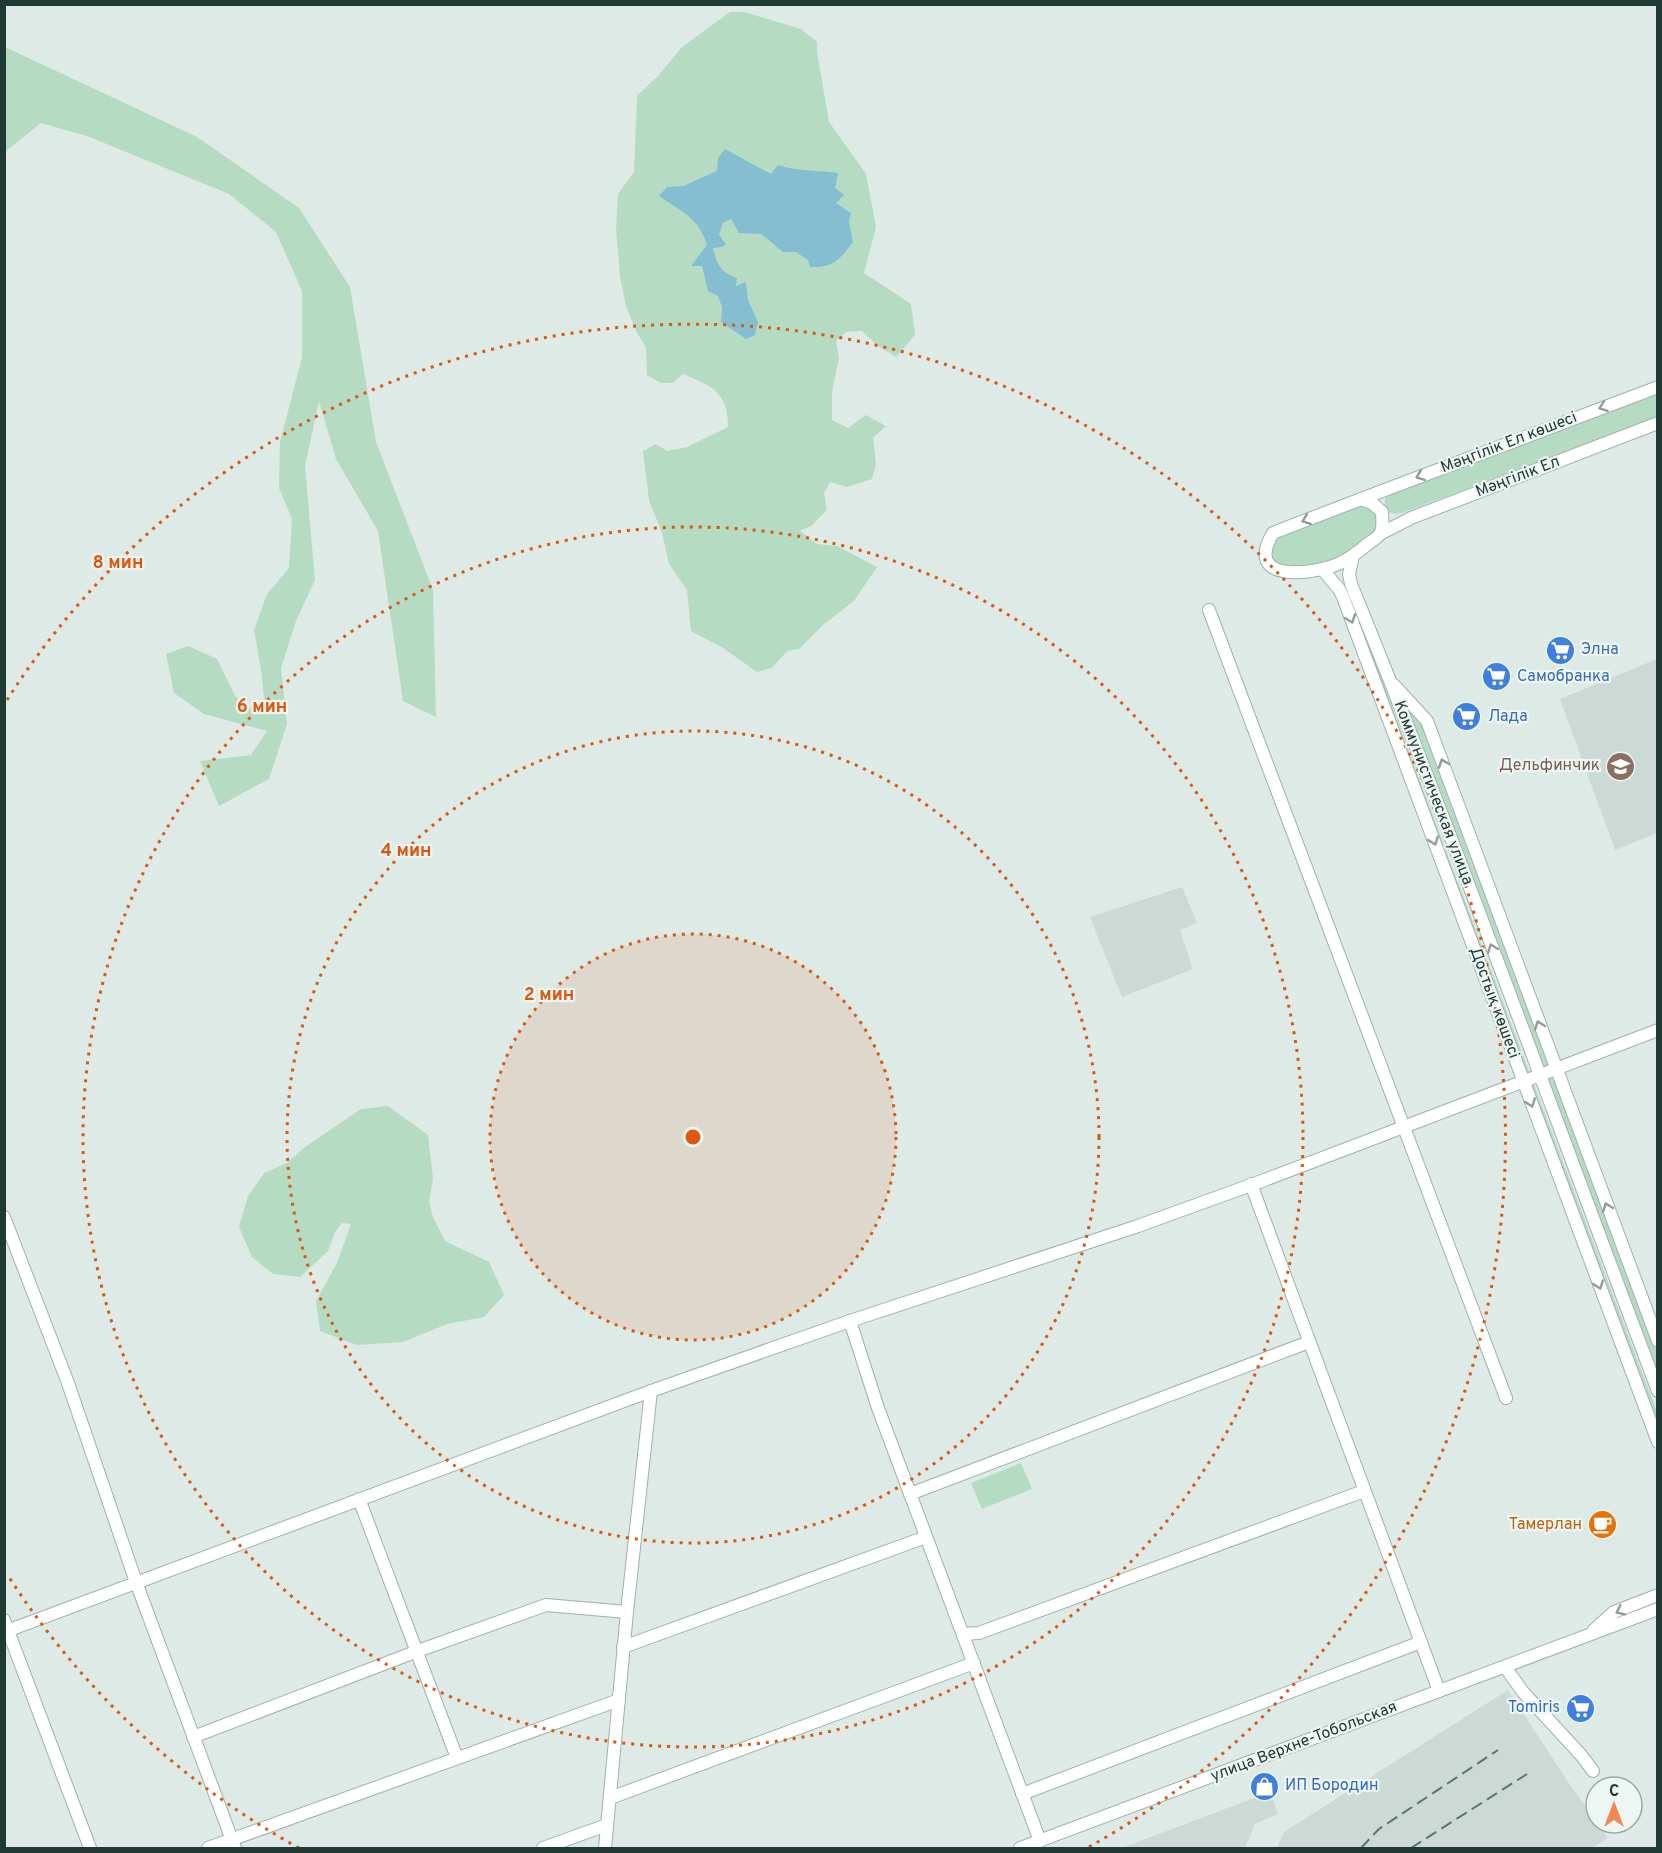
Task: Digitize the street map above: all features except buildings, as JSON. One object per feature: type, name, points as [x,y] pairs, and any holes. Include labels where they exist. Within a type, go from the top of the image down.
[{"type":"street","name":"Мәңгілік Ел көшесі","points":[[1380,534],[1353,556],[1339,564],[1322,569],[1280,572],[1268,562],[1265,551],[1267,542],[1273,533],[1658,387]]},
{"type":"street","name":"Мәңгілік Ел","points":[[1380,534],[1411,518],[1658,423]]},
{"type":"street","points":[[1360,499],[1372,503],[1382,512],[1383,525],[1380,534]]},
{"type":"street","name":"Коммунистическая улица","points":[[1353,556],[1349,574],[1351,584],[1513,1003]]},
{"type":"street","name":"Достық көшесі","points":[[1322,569],[1343,597],[1658,1442]]},
{"type":"street","points":[[1209,610],[1506,1398]]},
{"type":"street","points":[[1390,681],[1427,721],[1658,1341]]},
{"type":"street","name":"Достық көшесі","points":[[1513,1003],[1658,1391]]},
{"type":"street","points":[[90,1848],[6,1627],[136,1582],[651,1391],[1138,1226],[1658,1030]]},
{"type":"street","points":[[1251,1184],[1439,1691]]},
{"type":"street","points":[[4,1217],[68,1383],[136,1582],[233,1844]]},
{"type":"street","points":[[850,1322],[878,1408],[1040,1841]]},
{"type":"street","points":[[910,1494],[1309,1342]]},
{"type":"street","points":[[605,1848],[623,1647],[651,1391]]},
{"type":"street","points":[[963,1634],[979,1634],[1364,1491]]},
{"type":"street","points":[[359,1499],[457,1758]]},
{"type":"street","points":[[623,1647],[926,1537]]},
{"type":"street","name":"улица Верхне-Тобольская","points":[[1584,1642],[1614,1612],[1658,1595]]},
{"type":"street","points":[[193,1737],[415,1652],[546,1605],[627,1612]]},
{"type":"street","name":"улица Верхне-Тобольская","points":[[1020,1848],[1439,1691],[1584,1642],[1658,1610]]},
{"type":"street","points":[[1023,1794],[1421,1642]]},
{"type":"street","points":[[610,1798],[974,1663]]},
{"type":"street","points":[[1505,1667],[1540,1703],[1593,1771]]},
{"type":"street","points":[[208,1848],[233,1844],[457,1758],[619,1700]]},
{"type":"street","points":[[543,1848],[607,1825]]},
{"type":"shaded area","name":"Дельфинчик","points":[[1657,659],[1657,833],[1615,850],[1560,699]]},
{"type":"shaded area","points":[[1182,887],[1197,923],[1180,930],[1193,969],[1122,997],[1090,917]]},
{"type":"shaded area","points":[[1508,1690],[1584,1805],[1584,1835],[1606,1835],[1608,1838],[1591,1848],[1277,1848],[1284,1832]]},
{"type":"shaded area","points":[[1270,1792],[1278,1814],[1255,1824],[1245,1848],[1122,1848]]},
{"type":"green space","points":[[730,12],[744,12],[801,29],[817,42],[829,122],[866,174],[876,227],[864,273],[911,304],[915,335],[896,357],[878,346],[862,331],[846,332],[836,341],[839,358],[832,392],[832,420],[848,428],[866,415],[886,426],[873,438],[876,464],[872,479],[847,487],[830,482],[824,493],[827,510],[811,526],[800,531],[817,544],[837,546],[877,567],[854,601],[824,624],[799,649],[787,651],[772,668],[757,672],[723,648],[691,631],[687,590],[669,564],[662,533],[649,500],[643,451],[656,444],[667,451],[687,447],[728,427],[727,415],[722,398],[703,383],[683,374],[673,383],[661,383],[647,375],[646,347],[637,333],[626,306],[620,277],[616,228],[618,194],[634,172],[637,96],[659,75],[682,47]]},
{"type":"green space","points":[[5,47],[197,137],[299,208],[350,287],[376,442],[433,590],[436,717],[403,701],[378,531],[336,459],[319,401],[305,466],[315,580],[296,621],[281,668],[287,724],[269,779],[219,806],[200,761],[251,755],[267,731],[204,714],[174,693],[166,654],[188,646],[217,659],[235,696],[254,711],[265,706],[254,630],[267,594],[289,568],[292,519],[279,488],[280,442],[302,357],[302,291],[276,232],[229,194],[87,136],[41,123],[6,151],[5,180]]},
{"type":"green space","points":[[1657,391],[1657,418],[1402,513],[1395,514],[1386,509],[1385,502],[1389,492]]},
{"type":"green space","points":[[1360,503],[1368,505],[1378,514],[1377,532],[1334,563],[1291,568],[1273,563],[1271,540]]},
{"type":"green space","points":[[1347,587],[1657,1412],[1657,1430],[1342,589]]},
{"type":"green space","points":[[1403,704],[1425,722],[1657,1351],[1657,1378]]},
{"type":"green space","points":[[388,1106],[428,1135],[433,1179],[429,1202],[433,1217],[445,1241],[489,1262],[504,1295],[484,1317],[447,1324],[403,1342],[357,1345],[320,1331],[316,1301],[337,1263],[351,1224],[342,1223],[335,1232],[328,1251],[300,1277],[273,1274],[252,1257],[239,1227],[248,1196],[264,1173],[287,1163],[305,1147],[361,1109]]},
{"type":"green space","points":[[1021,1463],[1032,1489],[982,1509],[971,1483]]},
{"type":"water","points":[[725,149],[771,174],[778,165],[800,170],[838,173],[835,188],[844,195],[836,203],[851,213],[849,221],[853,242],[835,262],[818,267],[810,267],[808,260],[796,252],[783,252],[761,234],[739,233],[731,219],[723,223],[719,235],[726,244],[713,248],[716,258],[723,270],[737,278],[736,286],[746,282],[748,300],[758,322],[755,335],[746,339],[721,322],[722,307],[718,296],[708,291],[702,266],[691,266],[707,245],[699,227],[688,216],[659,196],[667,187],[683,186],[717,171],[718,158]]},
{"type":"railway","points":[[1361,1848],[1379,1829],[1498,1750]]},
{"type":"railway","points":[[1411,1848],[1527,1774]]},
{"type":"place","name":"Элна","points":[[1560,650]]},
{"type":"place","name":"Самобранка","points":[[1496,677]]},
{"type":"place","name":"Лада","points":[[1467,717]]},
{"type":"place","name":"Дельфинчик","points":[[1621,766]]},
{"type":"place","name":"Тамерлан","points":[[1603,1525]]},
{"type":"place","name":"Tomiris","points":[[1581,1708]]},
{"type":"place","name":"ИП Бородин","points":[[1264,1786]]}]
